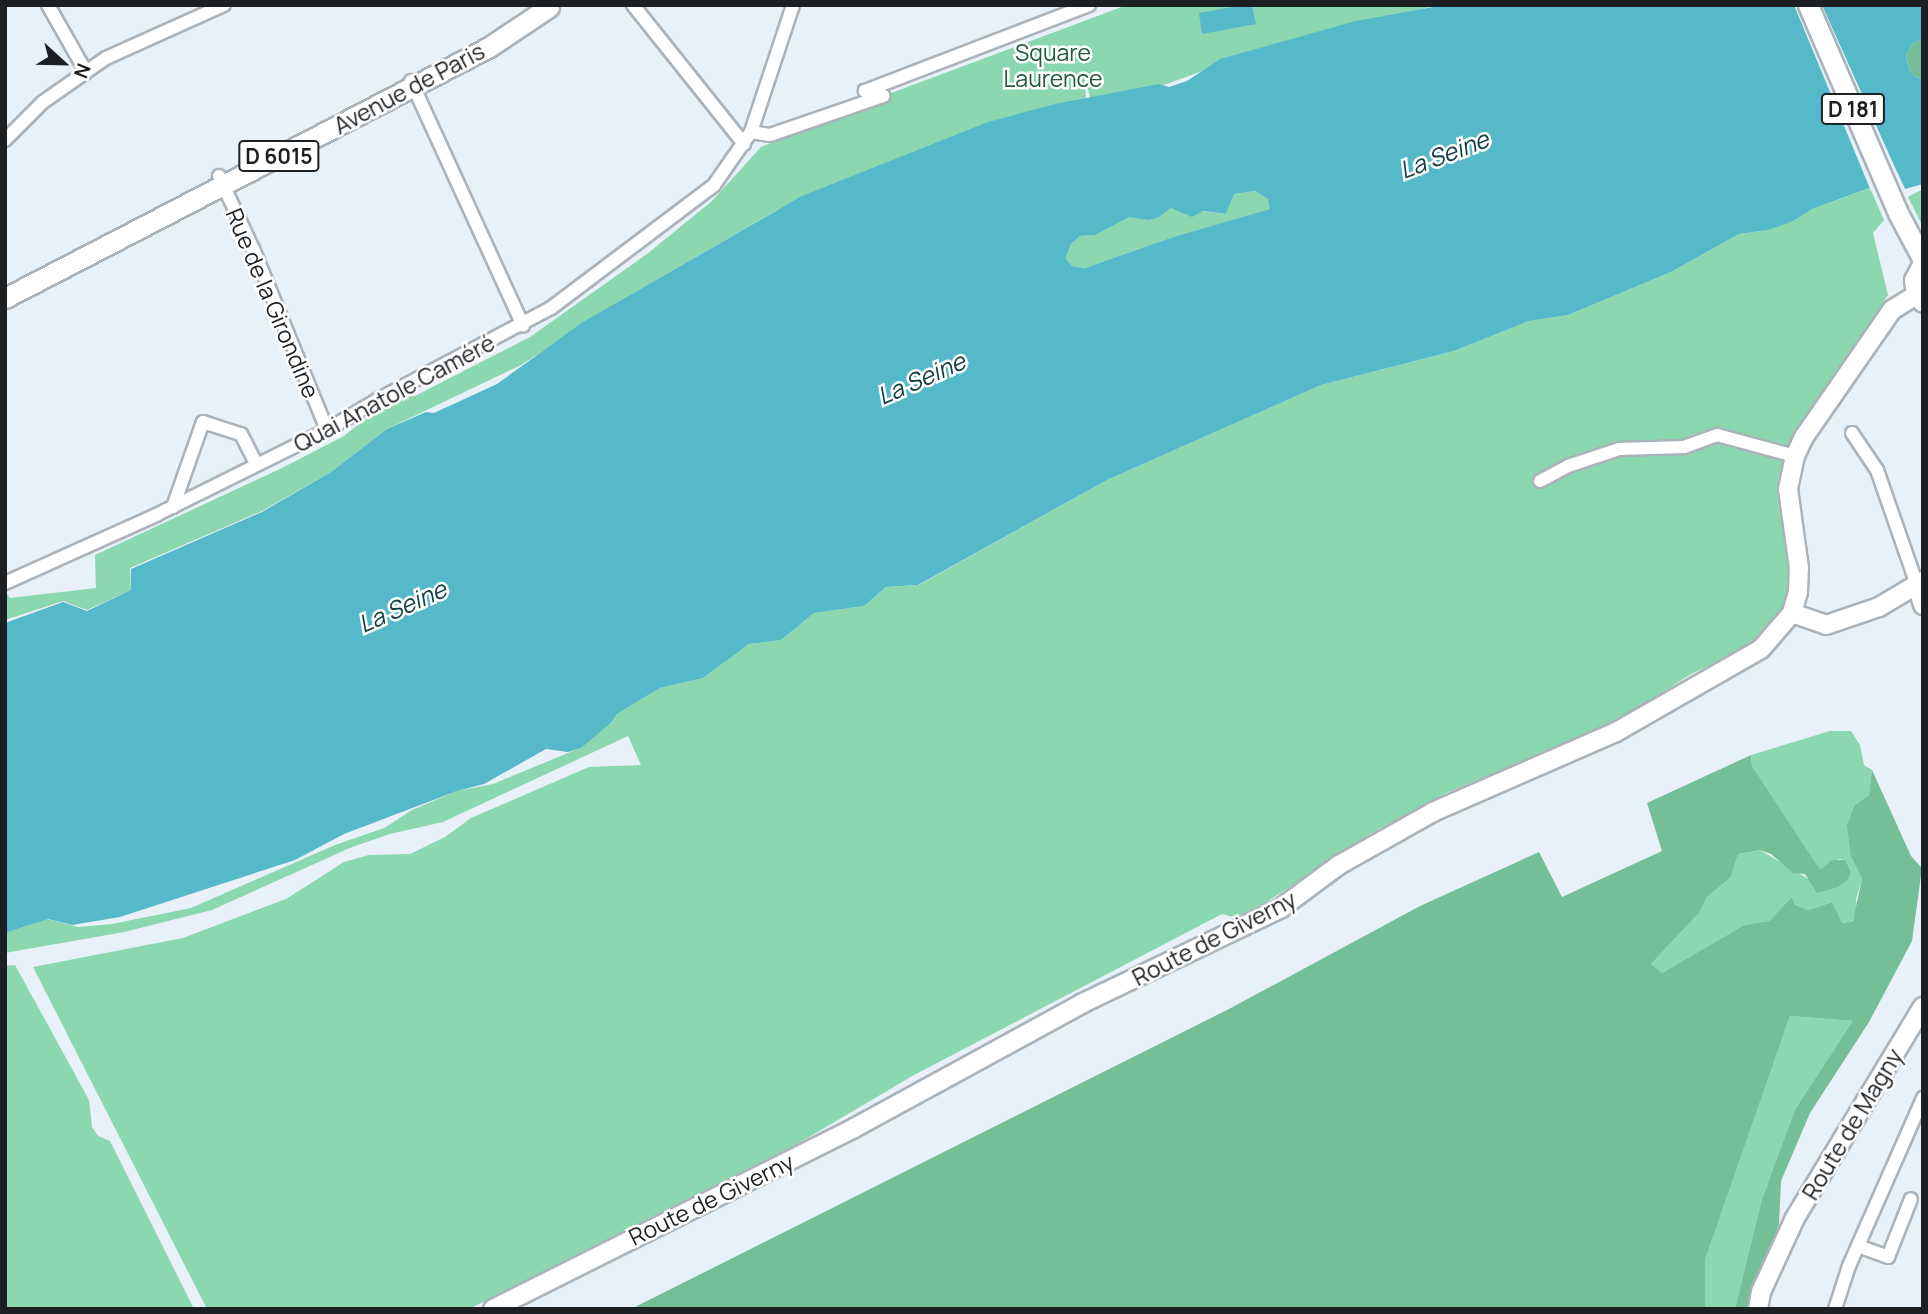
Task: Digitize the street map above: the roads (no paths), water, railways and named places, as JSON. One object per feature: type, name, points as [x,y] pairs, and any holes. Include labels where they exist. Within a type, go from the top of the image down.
[{"type":"main road","name":"D 181","points":[[1808,5],[1898,213],[1923,262]]},
{"type":"main road","name":"Avenue de Paris","points":[[5,287],[412,82],[551,6]]},
{"type":"main road","name":"Avenue de Paris","points":[[5,298],[221,180]]},
{"type":"main road","points":[[1923,262],[1915,275],[1919,299],[1901,301],[1892,310],[1804,437],[1795,456],[1788,489],[1799,568],[1798,592],[1792,613],[1826,625],[1878,607],[1920,583],[1923,605]]},
{"type":"main road","name":"Route de Giverny","points":[[493,1309],[854,1128],[1083,1003],[1281,908],[1339,865],[1433,812],[1616,732],[1761,649],[1792,613]]},
{"type":"main road","name":"Route de Magny","points":[[1758,1309],[1761,1292],[1783,1242],[1923,1007]]},
{"type":"street","points":[[48,5],[86,72]]},
{"type":"street","points":[[5,140],[43,102],[106,58],[223,5]]},
{"type":"street","points":[[633,5],[748,138],[770,135],[883,96],[865,91],[1089,5]]},
{"type":"street","name":"Quai Anatole Caméré","points":[[5,583],[173,507],[327,430],[379,399],[523,326],[551,308],[714,185],[748,138],[793,5]]},
{"type":"street","points":[[412,82],[523,326]]},
{"type":"street","name":"Rue de la Girondine","points":[[221,180],[254,251],[327,430]]},
{"type":"street","points":[[173,507],[203,422],[241,434],[256,464]]},
{"type":"street","points":[[1852,433],[1877,470],[1920,583]]},
{"type":"street","points":[[1540,481],[1568,466],[1619,449],[1684,447],[1717,435],[1795,456]]},
{"type":"street","points":[[1835,1309],[1858,1246],[1923,1098]]},
{"type":"street","points":[[1858,1246],[1888,1257],[1911,1199]]},
{"type":"water","points":[[1252,5],[1256,24],[1202,34],[1199,13]]},
{"type":"water","name":"La Seine","points":[[1444,5],[1923,5],[1923,39],[1913,43],[1906,55],[1909,69],[1915,77],[1923,79],[1923,184],[1905,189],[1897,172],[1872,187],[1812,209],[1793,221],[1768,230],[1739,234],[1671,272],[1568,315],[1529,321],[1454,351],[1321,385],[1107,480],[918,585],[886,587],[864,606],[814,613],[781,640],[749,644],[703,678],[660,688],[617,714],[611,723],[581,748],[568,752],[546,749],[484,784],[457,791],[344,834],[295,860],[120,917],[72,925],[48,919],[5,933],[5,623],[63,602],[87,611],[131,590],[131,569],[262,512],[331,472],[387,429],[426,412],[434,413],[497,384],[583,322],[802,196],[988,122],[1055,104],[1159,84],[1169,87],[1187,81],[1220,59],[1356,21]],"holes":[[[1255,191],[1268,199],[1270,209],[1173,237],[1085,268],[1072,266],[1065,258],[1071,244],[1080,236],[1095,235],[1129,217],[1148,220],[1158,218],[1171,208],[1192,217],[1203,211],[1226,214],[1234,194]]]},
{"type":"park label","name":"Square Laurence","points":[[1053,65]]}]
